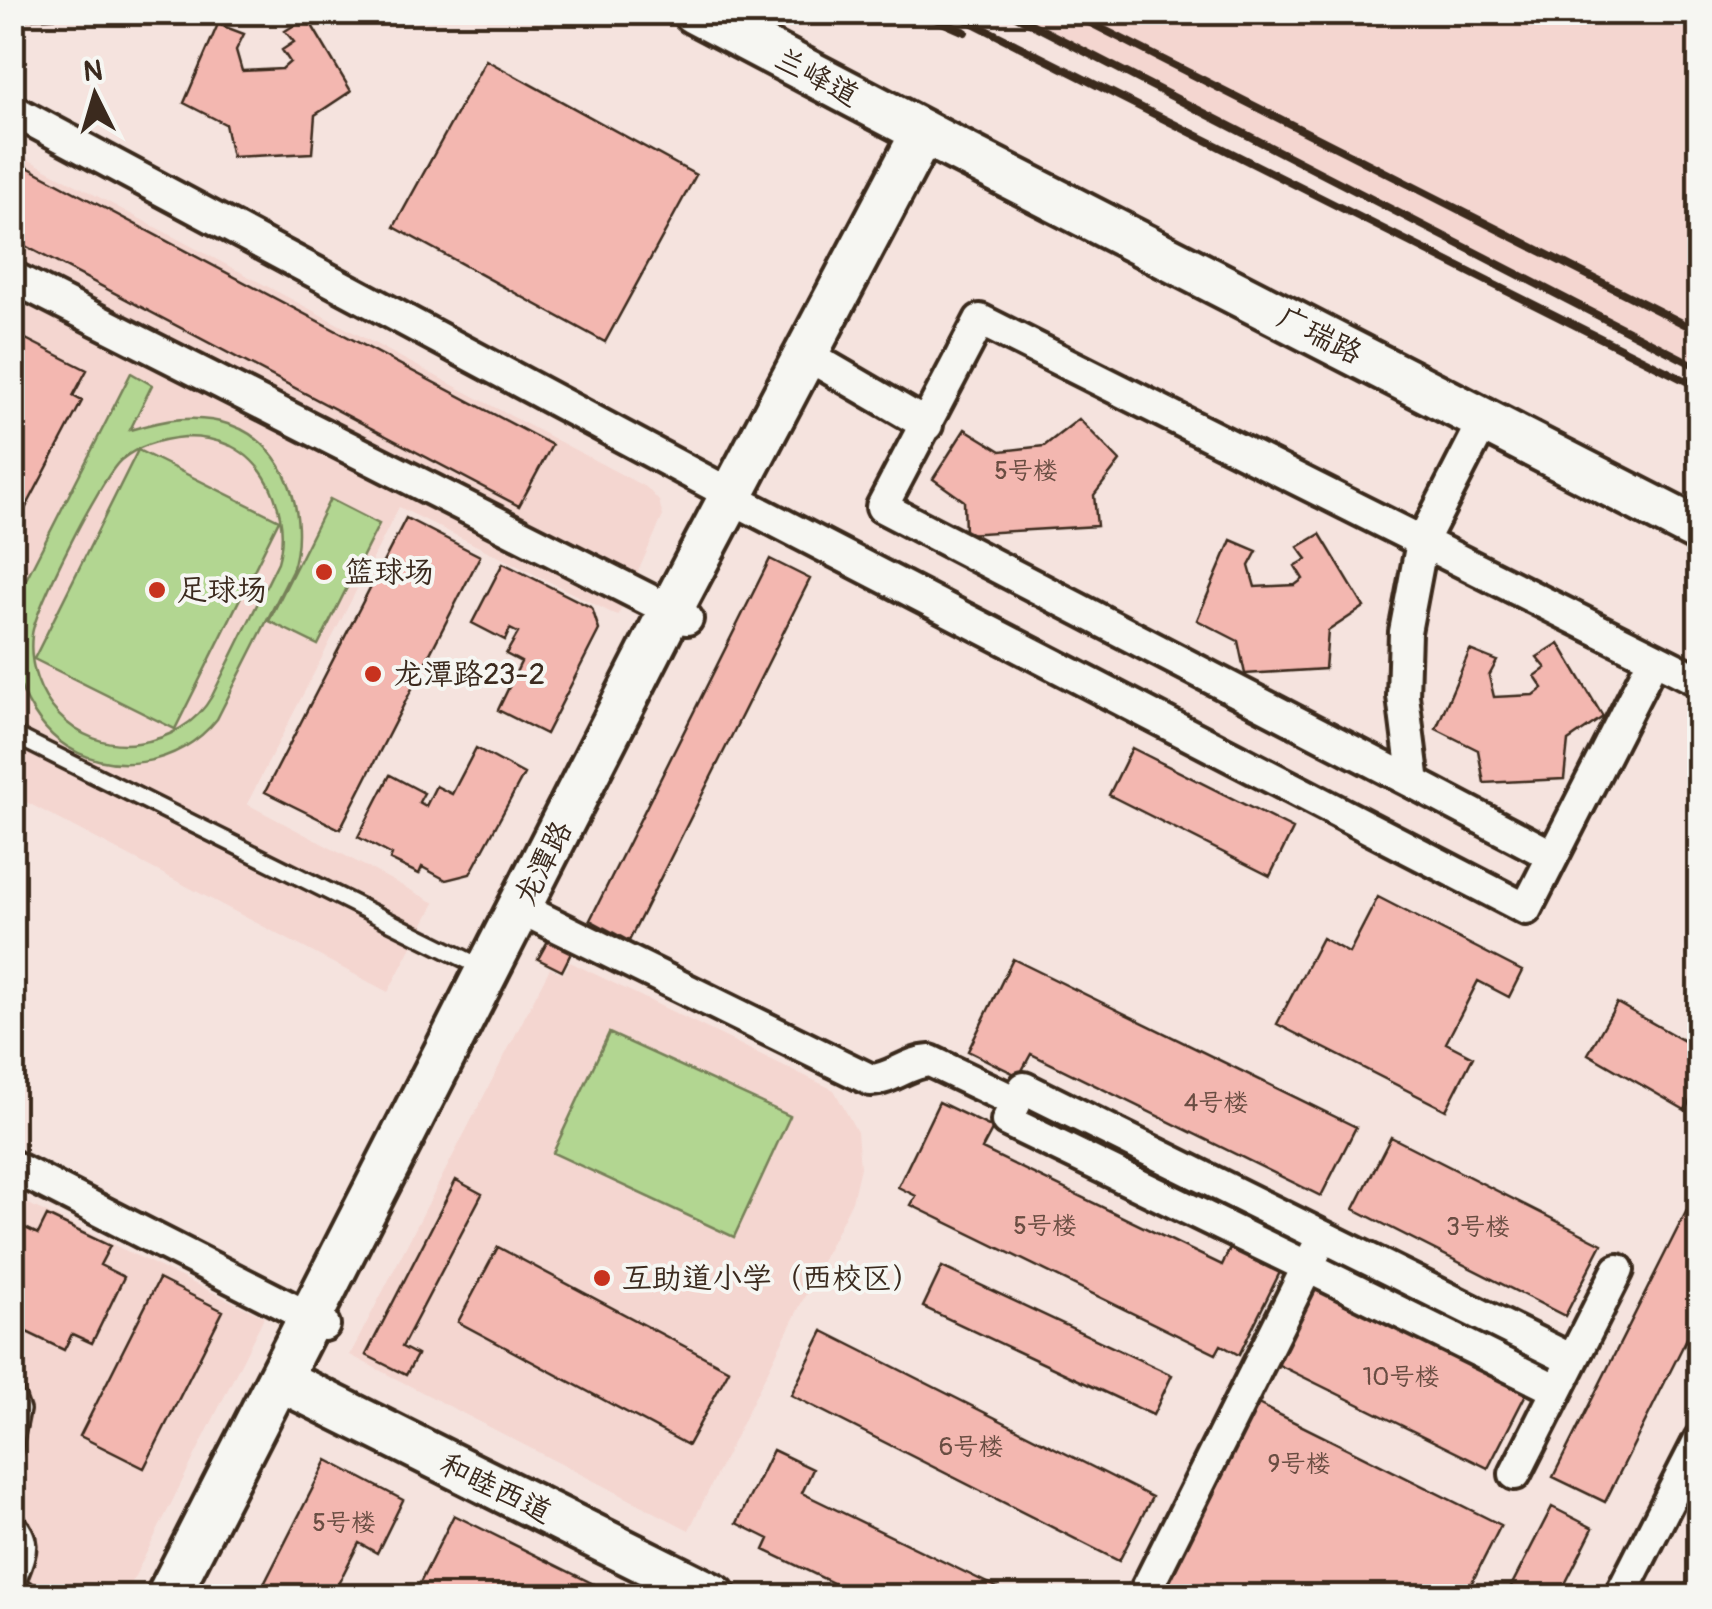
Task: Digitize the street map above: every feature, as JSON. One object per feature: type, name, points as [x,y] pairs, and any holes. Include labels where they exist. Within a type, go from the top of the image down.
[{"type":"street","name":"兰峰道","points":[[694,12],[931,137]]},
{"type":"street","points":[[12,110],[735,503]]},
{"type":"street","points":[[12,133],[1526,909],[1654,658]]},
{"type":"street","name":"龙潭路","points":[[184,1596],[286,1383],[735,503],[815,360],[931,137]]},
{"type":"street","name":"广瑞路","points":[[931,137],[1700,531]]},
{"type":"street","points":[[12,278],[679,614]]},
{"type":"street","points":[[1553,856],[882,507],[980,320],[1700,681]]},
{"type":"street","points":[[815,360],[926,425]]},
{"type":"street","points":[[1414,783],[1403,696],[1405,632],[1422,542],[1485,419]]},
{"type":"street","points":[[527,911],[870,1080],[884,1079],[919,1061],[930,1061],[1016,1102]]},
{"type":"street","points":[[1557,1390],[1006,1122],[1024,1088],[1572,1360]]},
{"type":"street","points":[[17,1178],[317,1322]]},
{"type":"street","points":[[1144,1596],[1322,1237]]},
{"type":"street","points":[[1514,1474],[1618,1270]]},
{"type":"street","name":"龙潭路","points":[[168,1596],[286,1383]]},
{"type":"street","name":"和睦西道","points":[[286,1383],[714,1596]]},
{"type":"street","points":[[1627,1594],[1700,1440]]},
{"type":"lane","points":[[12,734],[494,974]]},
{"type":"lane","points":[[12,1384],[21,1410],[12,1455]]},
{"type":"lane","points":[[12,1517],[24,1528],[29,1547],[14,1588],[37,1596]]},
{"type":"shaded area","points":[[1014,13],[1699,13],[1699,365]]},
{"type":"shaded area","points":[[12,151],[647,488],[659,501],[663,516],[618,616],[399,507],[247,804],[435,903],[388,992],[13,795]]},
{"type":"shaded area","name":"互助道小学（西校区）","points":[[570,962],[834,1090],[857,1132],[860,1167],[852,1201],[689,1530],[350,1355],[550,968],[563,974]]},
{"type":"shaded area","points":[[12,1196],[264,1317],[125,1596],[13,1596]]},
{"type":"green space","points":[[131,373],[152,385],[130,430],[180,419],[218,421],[250,435],[267,448],[280,466],[289,485],[298,528],[292,571],[217,719],[184,748],[143,762],[121,763],[78,753],[59,741],[31,708],[12,671],[13,605]],"holes":[[[191,437],[231,446],[245,455],[267,480],[279,512],[278,562],[212,696],[198,714],[181,728],[149,741],[115,743],[94,738],[75,729],[46,698],[32,657],[36,621],[85,516],[121,460],[151,444]]]},
{"type":"green space","name":"足球场","points":[[138,450],[279,520],[175,729],[34,659]]},
{"type":"green space","name":"篮球场","points":[[330,499],[379,524],[318,645],[269,621]]},
{"type":"green space","points":[[609,1033],[790,1116],[734,1237],[553,1153]]},
{"type":"building","points":[[12,12],[67,12],[67,17],[12,20]]},
{"type":"building","points":[[307,17],[351,91],[315,115],[312,153],[232,157],[225,124],[184,103],[218,24],[244,34],[236,50],[242,71],[282,69],[290,62],[282,50],[294,42],[285,31]]},
{"type":"building","points":[[486,60],[696,175],[605,342],[394,227]]},
{"type":"building","points":[[12,159],[552,445],[519,506],[12,239]]},
{"type":"building","points":[[12,332],[87,370],[73,396],[82,401],[12,534]]},
{"type":"building","points":[[1079,419],[1120,461],[1094,495],[1097,526],[965,534],[964,501],[933,479],[965,429],[1001,451],[1044,446]]},
{"type":"building","name":"龙潭路23-2","points":[[406,518],[480,556],[340,829],[265,792]]},
{"type":"building","points":[[1320,534],[1364,607],[1328,631],[1325,669],[1245,674],[1238,641],[1197,620],[1231,540],[1257,551],[1249,566],[1255,587],[1295,585],[1303,579],[1295,566],[1307,559],[1298,547]]},
{"type":"building","points":[[770,559],[810,579],[629,941],[590,920]]},
{"type":"building","points":[[503,563],[592,608],[599,630],[546,734],[498,710],[521,662],[506,654],[518,633],[510,629],[505,640],[472,623]]},
{"type":"building","points":[[1559,643],[1603,717],[1568,741],[1564,779],[1484,783],[1478,750],[1436,729],[1470,650],[1497,661],[1489,676],[1494,697],[1534,695],[1543,688],[1535,676],[1546,668],[1537,657]]},
{"type":"building","points":[[476,748],[524,774],[470,874],[446,880],[422,867],[419,874],[390,860],[392,855],[358,837],[390,775],[424,793],[419,802],[426,806],[436,786],[452,794]]},
{"type":"building","points":[[1132,748],[1293,829],[1270,876],[1109,795]]},
{"type":"building","points":[[1378,897],[1522,971],[1509,997],[1478,981],[1446,1043],[1473,1057],[1446,1110],[1277,1024],[1322,938],[1349,953]]},
{"type":"building","points":[[549,939],[572,951],[562,971],[538,959]]},
{"type":"building","points":[[1013,959],[1356,1127],[1321,1196],[1031,1054],[1019,1076],[968,1051]]},
{"type":"building","points":[[1617,1003],[1700,1050],[1700,1082],[1685,1110],[1588,1054]]},
{"type":"building","points":[[939,1102],[993,1128],[982,1149],[1222,1265],[1232,1244],[1282,1268],[1239,1355],[1221,1345],[1216,1354],[911,1205],[916,1196],[898,1187]]},
{"type":"building","points":[[1391,1137],[1602,1244],[1565,1316],[1354,1209]]},
{"type":"building","points":[[456,1180],[482,1194],[402,1347],[417,1355],[406,1375],[366,1355]]},
{"type":"building","points":[[1700,1184],[1700,1312],[1605,1502],[1553,1477]]},
{"type":"building","points":[[47,1216],[110,1246],[100,1265],[124,1277],[92,1343],[72,1334],[64,1350],[12,1325],[12,1239],[19,1225],[38,1234]]},
{"type":"building","points":[[498,1247],[729,1370],[688,1445],[458,1322]]},
{"type":"building","points":[[942,1267],[1172,1375],[1153,1415],[923,1307]]},
{"type":"building","points":[[159,1279],[223,1311],[144,1468],[80,1436]]},
{"type":"building","points":[[1316,1285],[1528,1390],[1488,1468],[1275,1363]]},
{"type":"building","points":[[823,1331],[1152,1497],[1119,1561],[791,1395]]},
{"type":"building","points":[[1252,1401],[1501,1525],[1465,1596],[1154,1596]]},
{"type":"building","points":[[773,1450],[813,1469],[802,1493],[1014,1596],[860,1596],[764,1550],[769,1539],[737,1523]]},
{"type":"building","points":[[327,1460],[403,1500],[377,1553],[359,1543],[332,1596],[258,1596]]},
{"type":"building","points":[[1552,1507],[1593,1528],[1559,1596],[1506,1596]]},
{"type":"building","points":[[454,1515],[618,1596],[432,1596],[417,1589]]},
{"type":"building","points":[[1700,1558],[1700,1596],[1680,1596]]},
{"type":"railway","points":[[919,12],[965,32]]},
{"type":"railway","points":[[951,12],[1700,388]]},
{"type":"railway","points":[[1008,12],[1700,368]]},
{"type":"railway","points":[[1069,12],[1700,332]]},
{"type":"place","name":"篮球场","points":[[324,572]]},
{"type":"place","name":"足球场","points":[[157,590]]},
{"type":"place","name":"龙潭路23-2","points":[[373,674]]},
{"type":"place","name":"互助道小学（西校区）","points":[[602,1278]]}]
